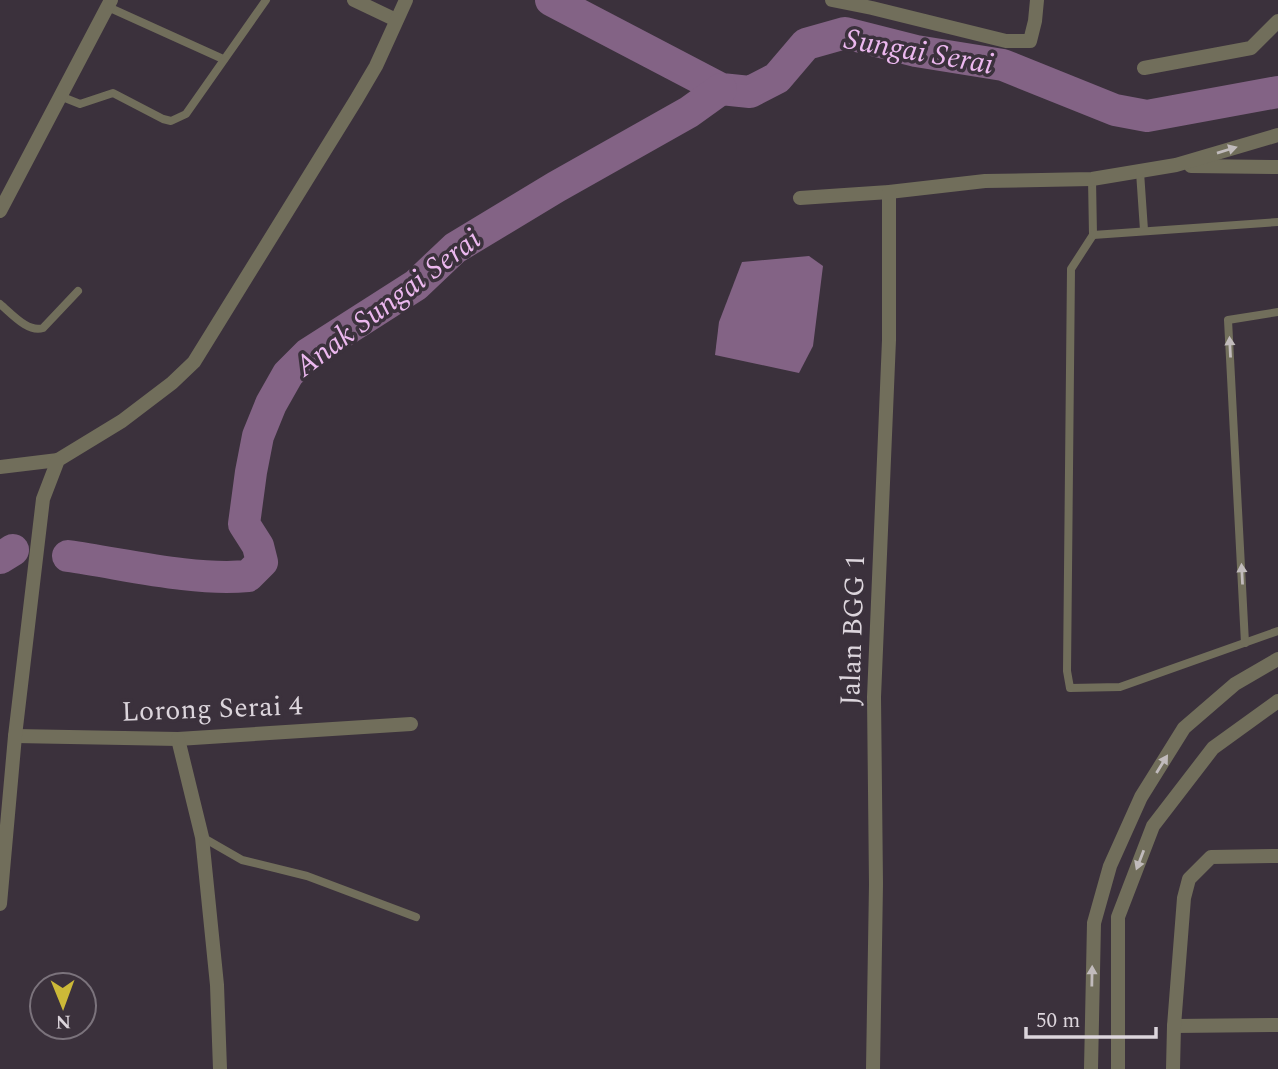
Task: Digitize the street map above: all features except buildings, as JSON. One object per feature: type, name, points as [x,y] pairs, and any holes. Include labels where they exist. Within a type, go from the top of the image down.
[{"type":"street","points":[[354,0],[396,20]]},
{"type":"street","points":[[0,467],[58,460],[122,421],[172,383],[194,362],[376,66],[406,0]]},
{"type":"street","points":[[832,0],[1006,41],[1030,41],[1037,0]]},
{"type":"street","points":[[0,211],[110,3]]},
{"type":"street","points":[[1144,68],[1251,48],[1278,21]]},
{"type":"street","points":[[800,198],[889,192],[985,181],[1092,179],[1176,166],[1278,135]]},
{"type":"street","points":[[1176,166],[1278,167]]},
{"type":"street","name":"Jalan BGG 1","points":[[873,1069],[876,884],[874,697],[889,340],[889,192]]},
{"type":"street","points":[[0,904],[15,736],[43,499],[58,460]]},
{"type":"street","points":[[1091,1069],[1094,923],[1110,866],[1141,797],[1184,728],[1235,684],[1278,659]]},
{"type":"street","points":[[1118,1069],[1118,917],[1153,826],[1213,748],[1278,701]]},
{"type":"street","name":"Lorong Serai 4","points":[[15,736],[178,739],[411,724]]},
{"type":"street","points":[[178,739],[202,837],[217,985],[220,1069]]},
{"type":"street","points":[[1173,1069],[1184,898],[1189,879],[1211,858],[1278,856]]},
{"type":"street","points":[[1174,1026],[1278,1025]]},
{"type":"lane","points":[[60,96],[80,104],[113,93],[163,119],[171,121],[186,114],[265,0]]},
{"type":"lane","points":[[110,3],[223,59]]},
{"type":"lane","points":[[1140,172],[1144,230]]},
{"type":"lane","points":[[1092,179],[1093,235],[1071,269],[1067,579],[1067,671],[1070,688],[1120,687],[1278,631]]},
{"type":"lane","points":[[1093,235],[1278,222]]},
{"type":"lane","points":[[0,304],[30,328],[37,330],[43,328],[78,291]]},
{"type":"lane","points":[[1245,643],[1228,320],[1278,312]]},
{"type":"lane","points":[[202,837],[242,860],[307,876],[416,917]]},
{"type":"shaded area","points":[[809,256],[823,266],[813,346],[799,373],[715,355],[719,322],[742,262]]},
{"type":"waterway","name":"Sungai Serai","points":[[551,0],[721,89],[750,92],[777,78],[806,44],[845,33],[916,51],[1003,65],[1115,110],[1147,116],[1278,92]]},
{"type":"waterway","name":"Anak Sungai Serai","points":[[68,556],[181,574],[248,576],[262,562],[258,546],[244,524],[258,436],[271,404],[288,374],[308,354],[416,285],[455,248],[689,112],[721,89]]},
{"type":"waterway","name":"Anak Sungai Serai","points":[[0,558],[13,550]]}]
